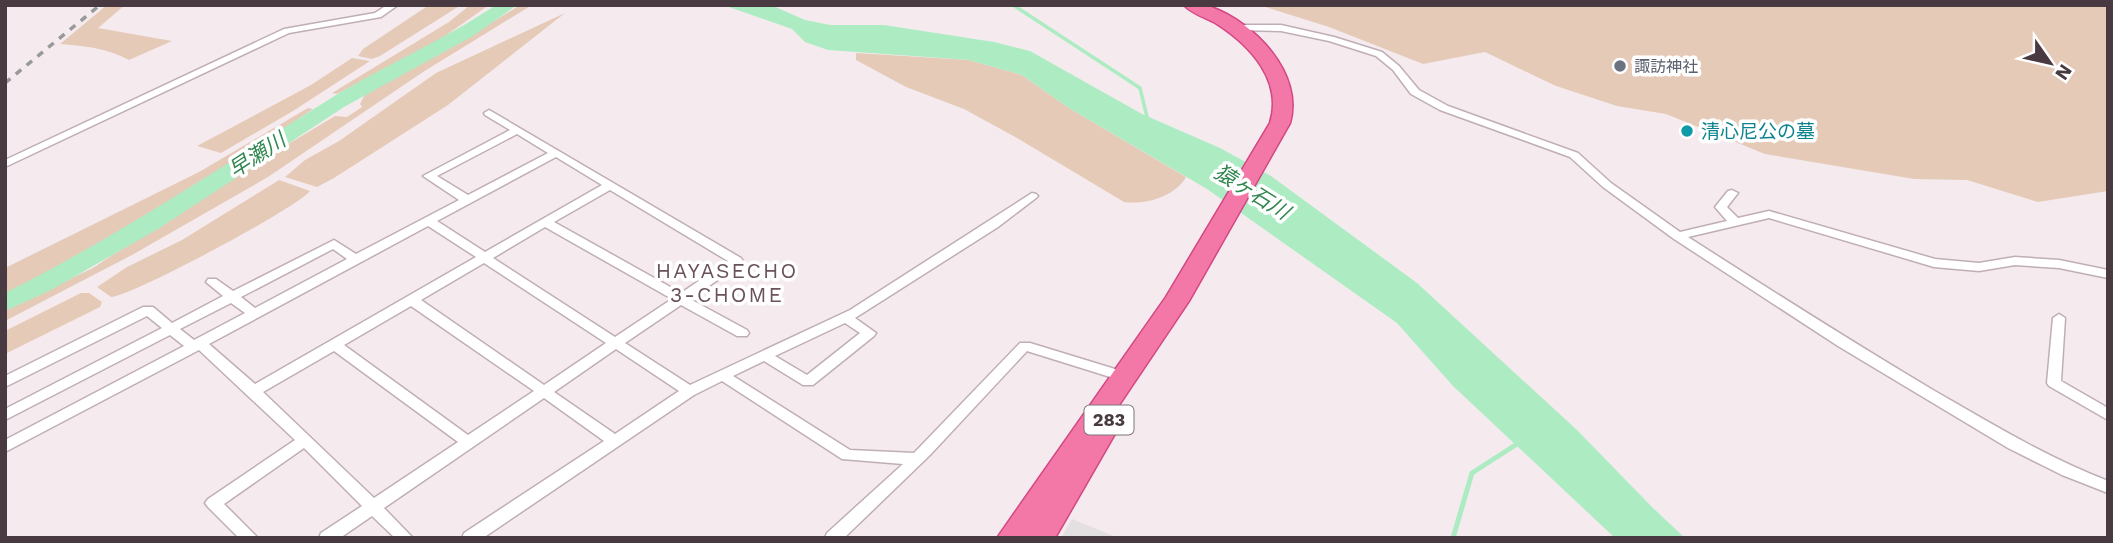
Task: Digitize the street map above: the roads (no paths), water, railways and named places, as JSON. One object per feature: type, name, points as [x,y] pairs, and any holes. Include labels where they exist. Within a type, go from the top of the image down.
[{"type":"highway","name":"283","points":[[1012,538],[1176,301],[1280,123],[1285,103],[1275,70],[1236,28],[1193,5]]},
{"type":"highway","name":"283","points":[[1039,538],[1170,317],[1176,301]]},
{"type":"street","points":[[5,164],[287,31],[378,15],[394,5]]},
{"type":"street","points":[[1236,28],[1281,28],[1331,39],[1379,54],[1396,68],[1415,92],[1444,108],[1574,155],[1607,185],[1678,236],[1843,343],[2013,444],[2067,471],[2108,487]]},
{"type":"street","points":[[327,538],[737,261],[489,113]]},
{"type":"street","points":[[467,200],[429,176],[517,130]]},
{"type":"street","points":[[5,447],[556,153]]},
{"type":"street","points":[[254,391],[610,185]]},
{"type":"street","points":[[1732,193],[1721,207],[1734,221]]},
{"type":"street","points":[[470,538],[689,391],[846,317],[994,225],[1032,196]]},
{"type":"street","points":[[1678,236],[1769,214],[1934,263],[1979,267],[2015,261],[2059,264],[2108,274]]},
{"type":"street","points":[[428,221],[689,391]]},
{"type":"street","points":[[546,222],[742,333]]},
{"type":"street","points":[[5,415],[334,244],[356,260]]},
{"type":"street","points":[[212,282],[255,314]]},
{"type":"street","points":[[412,300],[615,441]]},
{"type":"street","points":[[5,382],[148,310],[254,391],[405,538]]},
{"type":"street","points":[[765,356],[808,382],[869,333],[846,317]]},
{"type":"street","points":[[2059,318],[2054,383],[2108,415]]},
{"type":"street","points":[[335,345],[469,443]]},
{"type":"street","points":[[833,538],[916,459],[1025,346],[1123,376]]},
{"type":"street","points":[[722,375],[847,454],[916,459]]},
{"type":"street","points":[[250,538],[214,503],[305,440]]},
{"type":"water","name":"猿ヶ石川","points":[[723,5],[771,5],[805,20],[830,25],[884,25],[994,42],[1030,51],[1142,114],[1220,148],[1271,176],[1417,283],[1577,430],[1685,538],[1615,538],[1453,386],[1397,323],[1207,189],[1069,108],[1022,75],[969,60],[828,50],[805,42],[792,29]]},
{"type":"waterway","name":"早瀬川","points":[[5,303],[150,224],[337,103],[466,32],[508,5]]},
{"type":"waterway","points":[[1013,5],[1140,88],[1148,121]]},
{"type":"waterway","points":[[1453,538],[1472,473],[1520,442]]},
{"type":"railway","points":[[5,83],[100,5]]},
{"type":"place","name":"諏訪神社","points":[[1620,66]]},
{"type":"place","name":"清心尼公の墓","points":[[1687,131]]},
{"type":"district","name":"HAYASECHO 3-CHOME","points":[[727,283]]}]
